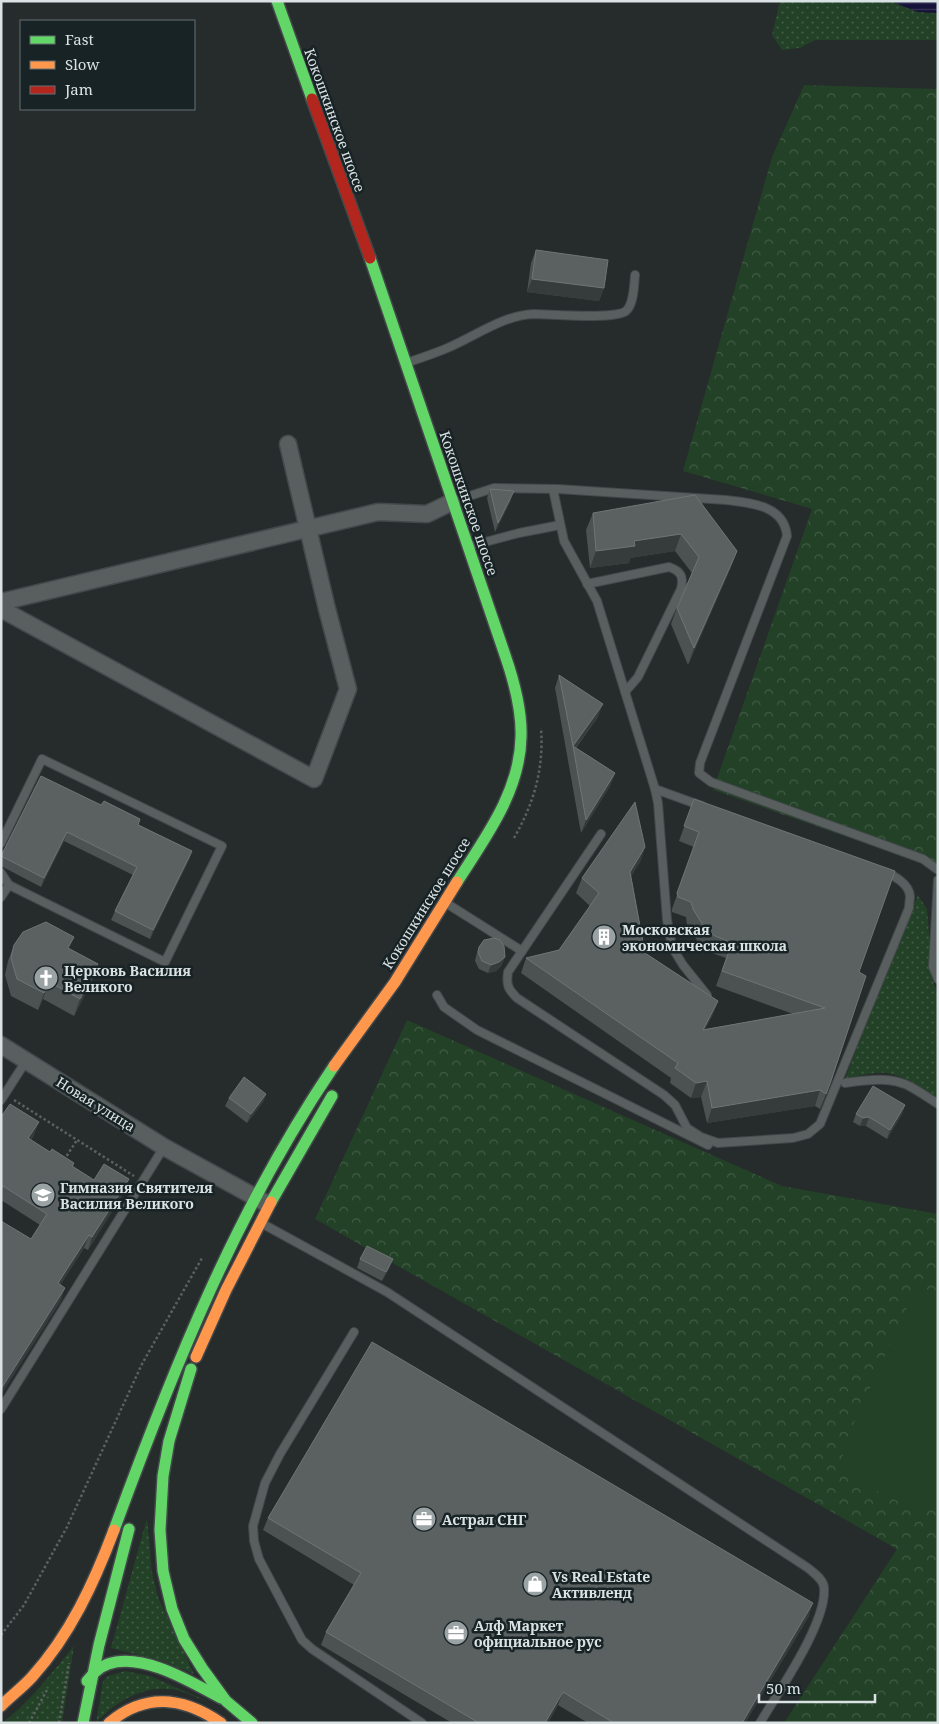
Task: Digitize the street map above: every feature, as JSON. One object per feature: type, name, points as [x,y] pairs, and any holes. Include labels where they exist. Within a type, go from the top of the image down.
[{"type":"main road","name":"Кокошкинское шоссе","points":[[277,1],[407,363],[452,502],[511,673],[519,706],[521,743],[518,770],[510,792],[476,852],[384,997]]},
{"type":"main road","points":[[355,1057],[384,997]]},
{"type":"main road","points":[[1,1706],[26,1685],[42,1668],[83,1606],[98,1572],[146,1442],[200,1308],[232,1241],[287,1141],[319,1088],[384,997]]},
{"type":"main road","points":[[153,1464],[191,1368],[229,1284],[336,1089]]},
{"type":"main road","points":[[191,1368],[169,1441],[163,1476],[160,1511],[161,1555],[168,1593],[184,1639],[226,1701]]},
{"type":"main road","points":[[97,1606],[128,1495]]},
{"type":"main road","points":[[82,1723],[123,1549],[133,1518]]},
{"type":"main road","points":[[81,1668],[78,1689],[102,1667],[113,1662],[144,1664],[176,1675],[226,1701],[252,1723]]},
{"type":"main road","points":[[109,1723],[126,1709],[142,1703],[158,1701],[186,1704],[202,1710],[221,1723]]},
{"type":"street","points":[[1,609],[314,780],[348,689],[288,444]]},
{"type":"street","points":[[1,602],[378,512],[427,514],[452,502]]},
{"type":"street","name":"Новая улица","points":[[1,1045],[164,1147],[271,1205]]},
{"type":"lane","points":[[407,363],[445,349],[514,318],[532,314],[578,316],[625,312],[630,305],[635,275]]},
{"type":"lane","points":[[452,502],[494,488],[553,489],[733,500],[769,508],[779,516],[786,526],[787,536],[700,763],[699,772],[710,782],[923,859],[938,870]]},
{"type":"lane","points":[[553,489],[564,541],[597,601],[658,803],[667,920],[674,952],[707,995]]},
{"type":"lane","points":[[468,546],[519,532],[560,525]]},
{"type":"lane","points":[[587,584],[669,567],[676,569],[683,580],[681,589],[638,677],[625,692]]},
{"type":"lane","points":[[1,843],[42,759],[222,846],[165,962],[9,885],[1,873]]},
{"type":"lane","points":[[654,789],[710,808]]},
{"type":"lane","points":[[601,834],[508,972],[506,983],[509,990],[518,998],[664,1094],[675,1105],[687,1128],[701,1137],[718,1143],[793,1138],[808,1134],[820,1124],[909,908],[910,894],[904,884],[893,875],[875,868]]},
{"type":"lane","points":[[938,880],[933,967],[938,979]]},
{"type":"lane","points":[[1,897],[9,885]]},
{"type":"lane","points":[[444,902],[522,951]]},
{"type":"lane","points":[[437,995],[444,1007],[477,1030],[708,1145]]},
{"type":"lane","points":[[1,1100],[26,1061]]},
{"type":"lane","points":[[845,1084],[871,1079],[900,1082],[938,1104]]},
{"type":"lane","points":[[1,1410],[164,1147]]},
{"type":"lane","points":[[261,1223],[387,1292],[808,1568],[818,1578],[824,1587],[824,1594],[812,1635],[760,1723]]},
{"type":"lane","points":[[354,1332],[280,1454],[265,1483],[253,1526],[254,1541],[260,1560],[302,1640],[312,1649],[422,1723]]},
{"type":"path","points":[[6,1092],[10,1098],[143,1182]]},
{"type":"path","points":[[63,1162],[77,1140]]},
{"type":"path","points":[[1,1635],[24,1605],[67,1527],[142,1364],[203,1256]]},
{"type":"path","points":[[58,1723],[70,1655]]},
{"type":"path","points":[[29,1723],[48,1688]]},
{"type":"green space","points":[[780,1],[890,1],[918,12],[938,13],[938,40],[815,40],[800,48],[782,50],[772,35]]},
{"type":"green space","points":[[804,85],[938,89],[938,879],[933,867],[713,790],[812,509],[683,471],[772,157]]},
{"type":"green space","points":[[918,895],[927,909],[933,981],[938,994],[938,1099],[910,1082],[892,1074],[874,1073],[845,1079],[887,969]]},
{"type":"green space","points":[[407,1020],[782,1186],[938,1214],[938,1723],[784,1723],[897,1549],[315,1219]]},
{"type":"green space","points":[[926,1289],[938,1293],[938,1506],[915,1509],[855,1481],[845,1470],[842,1449],[911,1299],[916,1292]]},
{"type":"green space","points":[[147,1518],[152,1572],[158,1597],[194,1674],[162,1661],[111,1648]]},
{"type":"green space","points":[[74,1646],[62,1723],[2,1723],[31,1696]]},
{"type":"green space","points":[[125,1671],[150,1676],[209,1702],[180,1691],[156,1689],[145,1691],[123,1700],[96,1723],[103,1681],[108,1676]]},
{"type":"shaded area","points":[[890,1],[938,1],[938,13],[918,12]]},
{"type":"building","points":[[536,250],[608,260],[604,288],[532,279]]},
{"type":"building","points":[[490,489],[514,491],[498,523]]},
{"type":"building","points":[[695,495],[737,551],[694,648],[677,608],[699,557],[681,534],[634,541],[635,546],[596,551],[593,513]]},
{"type":"building","points":[[559,675],[603,704],[573,746]]},
{"type":"building","points":[[573,746],[615,773],[586,820]]},
{"type":"building","points":[[41,776],[101,805],[104,801],[140,819],[138,825],[192,851],[153,930],[115,911],[137,867],[67,832],[44,878],[1,856]]},
{"type":"building","points":[[694,799],[895,871],[859,972],[866,976],[826,1094],[820,1090],[712,1108],[707,1081],[696,1083],[675,1068],[678,1063],[526,958],[559,950],[599,893],[582,878],[635,802],[645,847],[630,872],[645,953],[718,1001],[703,1030],[825,1008],[722,971],[732,943],[706,930],[693,909],[691,902],[678,897],[677,893],[699,832],[684,826]]},
{"type":"building","name":"Церковь Василия Великого","points":[[46,922],[74,937],[68,948],[98,964],[80,999],[49,982],[44,993],[17,979],[11,958],[14,945],[23,932]]},
{"type":"building","points":[[494,938],[500,940],[504,946],[505,957],[491,965],[482,961],[478,952],[484,940]]},
{"type":"building","points":[[244,1077],[266,1094],[251,1114],[229,1098]]},
{"type":"building","points":[[873,1086],[905,1105],[890,1130],[869,1117],[863,1118],[856,1114]]},
{"type":"building","points":[[10,1104],[39,1122],[28,1138],[50,1152],[52,1149],[74,1163],[72,1166],[94,1180],[104,1164],[129,1179],[92,1237],[89,1235],[58,1283],[65,1288],[1,1389],[1,1221],[31,1239],[47,1214],[3,1186],[1,1189],[1,1117]]},
{"type":"building","points":[[367,1246],[393,1259],[386,1272],[360,1259]]},
{"type":"building","points":[[372,1342],[813,1603],[742,1723],[614,1723],[563,1692],[545,1723],[479,1723],[326,1632],[361,1573],[268,1518]]},
{"type":"traffic: fast","points":[[277,1],[312,99]]},
{"type":"traffic: fast","points":[[370,258],[508,665],[519,706],[521,737],[515,777],[499,814],[457,882]]},
{"type":"traffic: fast","points":[[114,1530],[184,1350],[237,1233],[299,1120],[334,1066]]},
{"type":"traffic: fast","points":[[271,1202],[332,1096]]},
{"type":"traffic: fast","points":[[191,1369],[169,1441],[163,1476],[160,1530],[163,1571],[172,1609],[184,1639],[226,1701],[252,1723]]},
{"type":"traffic: fast","points":[[83,1723],[99,1645],[129,1529]]},
{"type":"traffic: fast","points":[[87,1681],[105,1665],[122,1661],[136,1662],[166,1670],[221,1698]]},
{"type":"traffic: slow","points":[[334,1066],[395,982],[457,882]]},
{"type":"traffic: slow","points":[[196,1357],[226,1290],[271,1202]]},
{"type":"traffic: slow","points":[[1,1706],[32,1677],[58,1644],[80,1608],[114,1530]]},
{"type":"traffic: slow","points":[[109,1723],[137,1706],[165,1702],[179,1703],[193,1708],[221,1723]]},
{"type":"traffic: jam","points":[[312,99],[370,258]]},
{"type":"place","name":"Московская экономическая школа","points":[[604,937]]},
{"type":"place","name":"Церковь Василия Великого","points":[[46,978]]},
{"type":"place","name":"Гимназия Святителя Василия Великого","points":[[43,1195]]},
{"type":"place","name":"Астрал СНГ","points":[[424,1519]]},
{"type":"place","name":"Vs Real Estate Активленд","points":[[535,1584]]},
{"type":"place","name":"Алф Маркет официальное рус","points":[[456,1633]]}]
